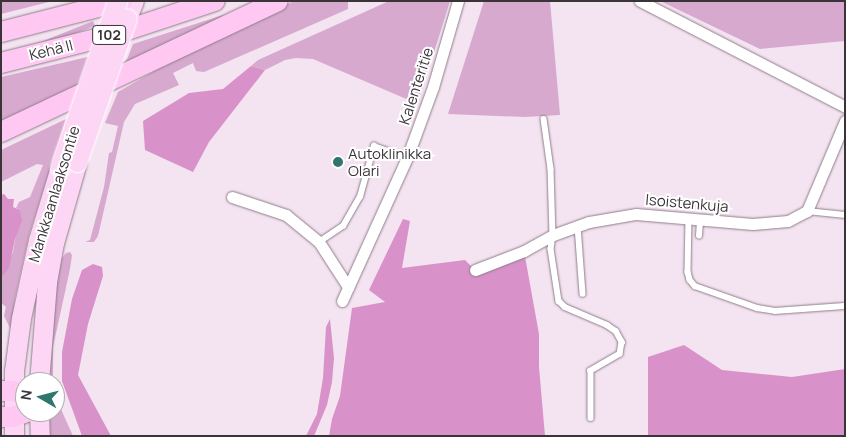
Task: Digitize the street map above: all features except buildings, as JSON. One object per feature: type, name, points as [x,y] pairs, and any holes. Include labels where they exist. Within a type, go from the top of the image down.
[{"type":"highway","name":"Kehä II","points":[[1,32],[122,1]]},
{"type":"highway","name":"Kehä II","points":[[1,63],[115,34],[215,1]]},
{"type":"highway","points":[[1,132],[278,1]]},
{"type":"main road","name":"Mankkaanlaaksontie","points":[[40,372],[47,282],[69,164],[117,1]]},
{"type":"main road","name":"Mankkaanlaaksontie","points":[[14,420],[14,371],[28,277],[69,164],[134,1]]},
{"type":"main road","points":[[39,422],[40,436]]},
{"type":"street","name":"Kalenteritie","points":[[342,300],[407,158],[433,87],[458,1]]},
{"type":"street","points":[[640,1],[845,107]]},
{"type":"street","points":[[807,211],[845,120]]},
{"type":"street","points":[[232,197],[286,215],[319,242],[348,287]]},
{"type":"street","name":"Isoistenkuja","points":[[475,270],[524,251],[553,235],[578,226],[636,214],[694,220],[772,224],[788,221],[807,211]]},
{"type":"lane","points":[[544,119],[551,169],[553,235],[551,249],[559,301],[565,307],[607,324],[616,331],[622,342],[620,354],[591,371],[591,418]]},
{"type":"lane","points":[[319,242],[343,226],[360,197],[374,146],[407,158]]},
{"type":"lane","points":[[807,211],[845,215]]},
{"type":"lane","points":[[694,220],[699,236]]},
{"type":"lane","points":[[694,220],[688,272],[690,280],[695,286],[757,308],[775,311],[844,306]]},
{"type":"lane","points":[[578,226],[583,294]]},
{"type":"shaded area","points":[[1,1],[53,1],[1,14]]},
{"type":"shaded area","points":[[294,1],[348,1],[348,9],[204,72],[196,71],[193,63],[173,73],[179,85],[135,104],[124,122],[98,236],[94,242],[85,242],[90,240],[104,187],[109,153],[112,152],[118,126],[105,123],[118,92],[175,59]]},
{"type":"shaded area","points":[[389,1],[450,1],[418,104],[313,59],[296,58],[285,60],[265,70],[251,66],[258,60]]},
{"type":"shaded area","points":[[484,1],[550,1],[560,115],[525,117],[448,114]]},
{"type":"shaded area","points":[[660,1],[845,1],[845,41],[760,49]]},
{"type":"shaded area","points":[[223,15],[224,17],[126,62],[133,44]]},
{"type":"shaded area","points":[[93,21],[95,26],[7,61],[5,57]]},
{"type":"shaded area","points":[[92,56],[80,87],[1,124],[1,77]]},
{"type":"shaded area","points":[[251,66],[265,70],[209,142],[193,172],[145,150],[143,121],[189,93],[223,89]]},
{"type":"shaded area","points":[[66,119],[29,235],[15,298],[11,330],[4,316],[6,307],[1,303],[1,278],[13,252],[20,210],[16,208],[19,202],[30,197],[43,165],[37,164],[1,182],[1,150]]},
{"type":"shaded area","points":[[4,194],[8,199],[14,199],[13,207],[20,210],[22,221],[15,239],[9,268],[1,278],[1,195]]},
{"type":"shaded area","points":[[403,219],[410,221],[402,268],[465,260],[475,270],[524,251],[539,334],[539,367],[545,436],[329,436],[332,419],[340,396],[352,308],[385,302],[369,290]]},
{"type":"shaded area","points":[[70,252],[72,255],[70,269],[53,347],[53,372],[48,372],[58,263],[66,253]]},
{"type":"shaded area","points":[[93,264],[102,267],[103,276],[88,324],[78,375],[111,436],[82,436],[65,389],[65,372],[62,372],[62,352],[72,299],[82,270]]},
{"type":"shaded area","points":[[330,319],[334,358],[332,382],[327,405],[314,436],[306,436],[317,414],[323,378],[326,327]]},
{"type":"shaded area","points":[[684,345],[722,370],[792,377],[845,369],[845,436],[648,436],[648,357]]},
{"type":"shaded area","points":[[65,418],[73,436],[48,436],[47,422],[65,422]]},
{"type":"place","name":"Autoklinikka Olari","points":[[338,162]]}]
